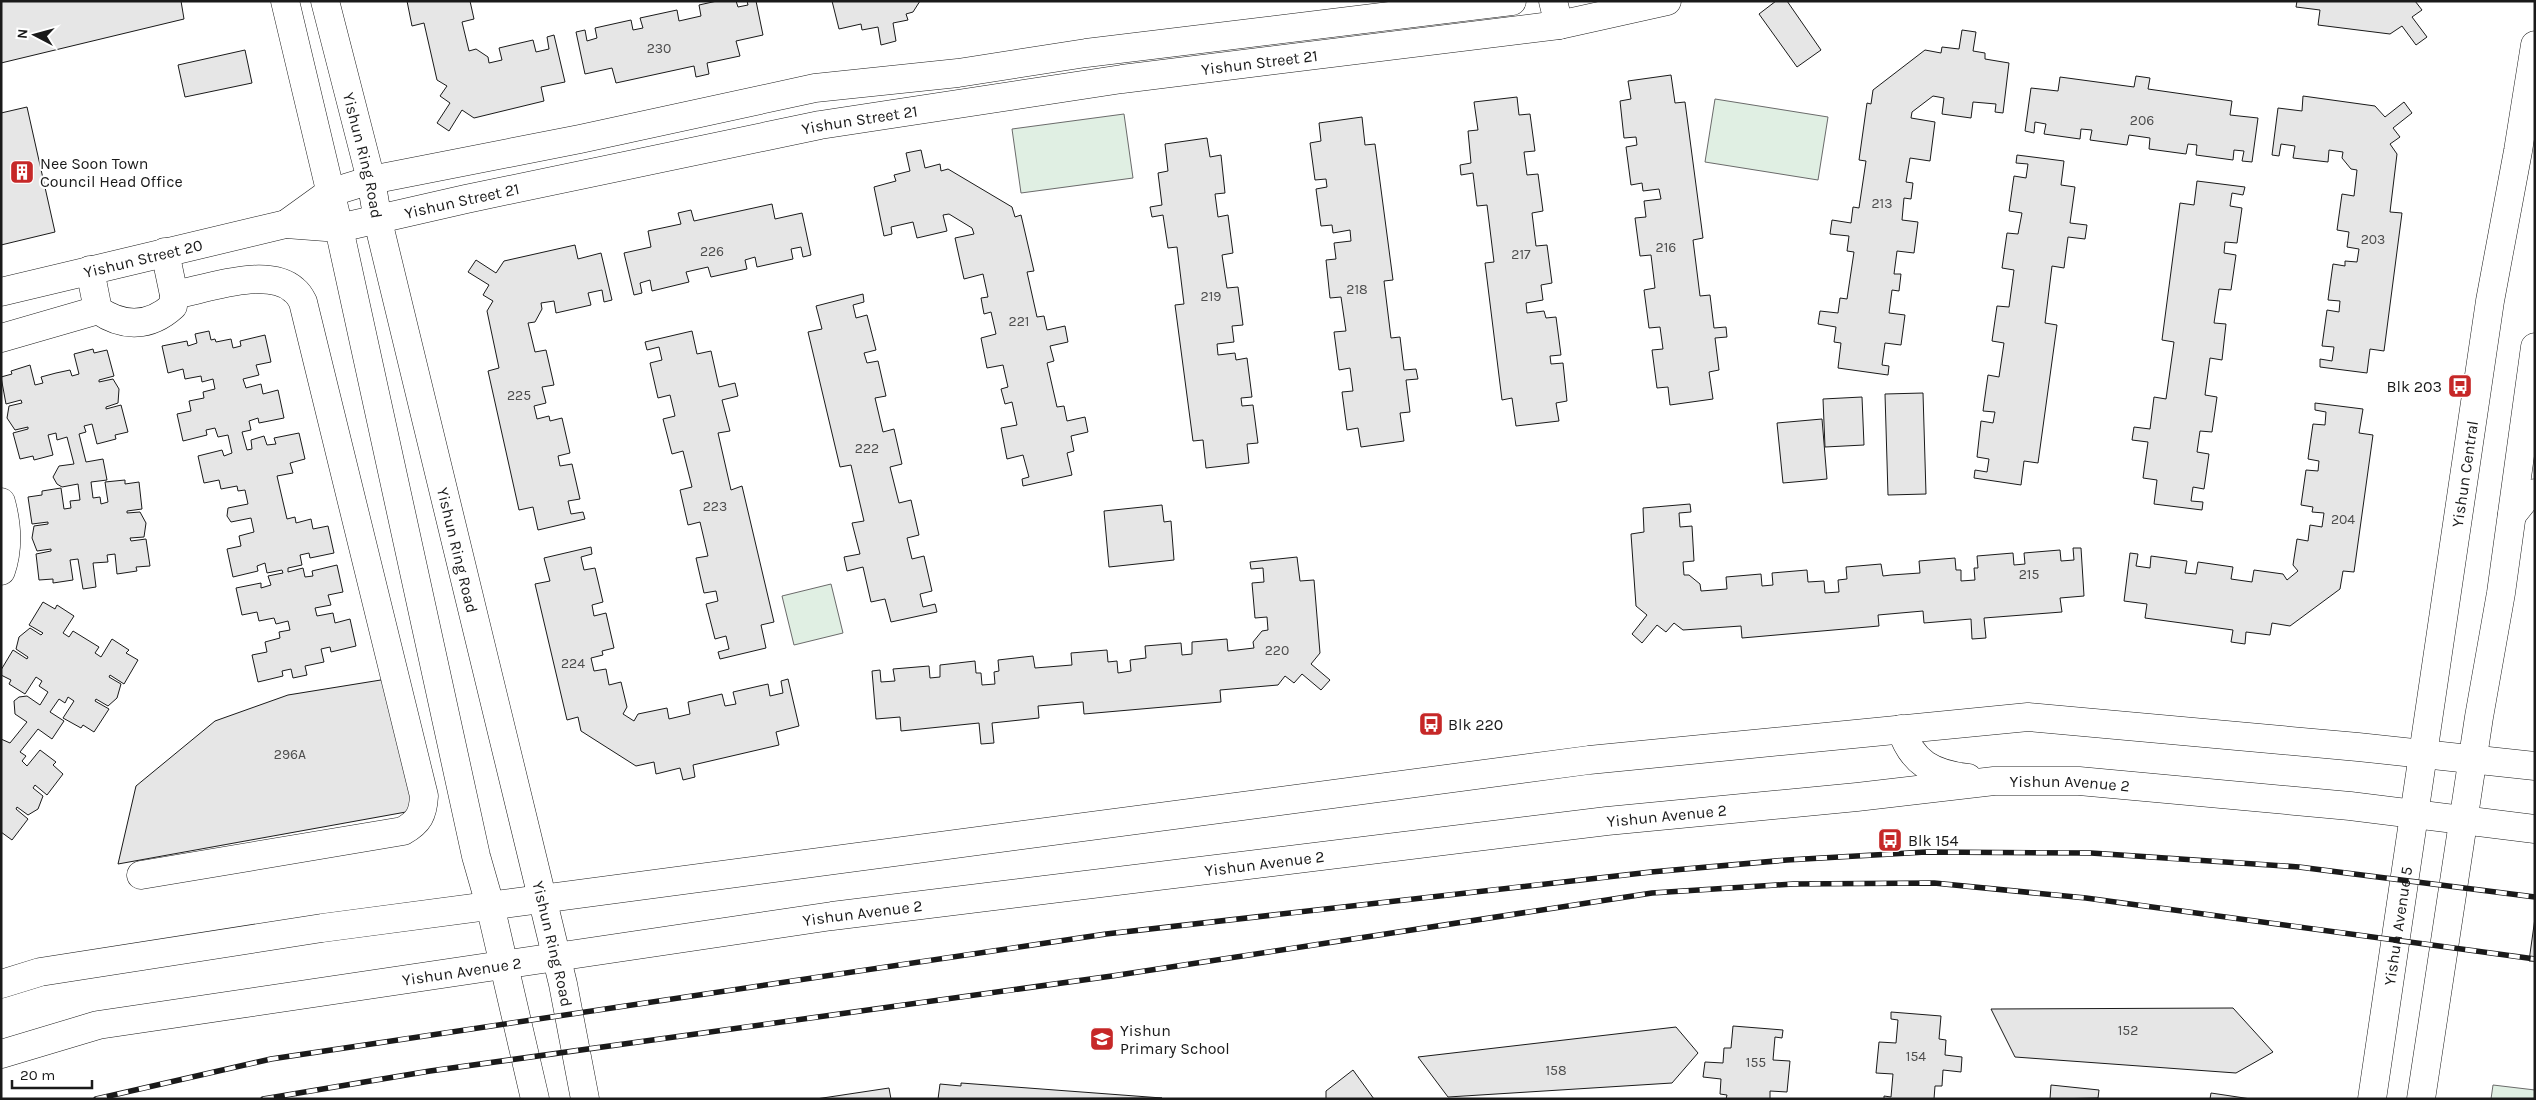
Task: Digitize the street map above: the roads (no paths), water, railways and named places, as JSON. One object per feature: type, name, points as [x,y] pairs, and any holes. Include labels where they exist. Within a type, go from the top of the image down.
[{"type":"main road","points":[[285,1],[329,194],[339,228],[476,856],[490,905],[535,1099]]},
{"type":"main road","name":"Yishun Ring Road","points":[[325,1],[370,180],[378,220],[557,957],[585,1099]]},
{"type":"main road","name":"Yishun Street 21","points":[[286,224],[329,194],[370,180],[580,139],[815,88],[958,73],[1086,53],[1512,1]]},
{"type":"main road","name":"Yishun Street 21","points":[[286,224],[339,228],[466,199],[820,125],[1556,13],[1667,1]]},
{"type":"main road","points":[[1086,53],[1090,84]]},
{"type":"main road","name":"Yishun Central","points":[[2421,754],[2490,301],[2530,100],[2534,54]]},
{"type":"main road","points":[[815,88],[820,125]]},
{"type":"main road","name":"Yishun Street 20","points":[[1,292],[286,224]]},
{"type":"main road","points":[[90,270],[98,310],[116,321],[128,324],[144,323],[158,318],[173,306],[174,295],[165,252]]},
{"type":"main road","points":[[141,874],[403,831],[416,823],[423,812],[424,796],[304,302],[295,290],[285,284],[268,279],[253,279],[174,295]]},
{"type":"main road","points":[[1,338],[98,310]]},
{"type":"main road","points":[[2421,1099],[2472,759],[2512,515],[2535,347]]},
{"type":"main road","points":[[2512,515],[2528,495],[2535,493]]},
{"type":"main road","points":[[1,502],[7,525],[4,562],[1,571]]},
{"type":"main road","points":[[1,984],[40,972],[322,928],[1588,760],[2028,717],[2535,766]]},
{"type":"main road","points":[[1901,729],[1907,747],[1934,770],[1950,776],[1994,781]]},
{"type":"main road","name":"Yishun Avenue 5","points":[[2372,1099],[2421,754]]},
{"type":"main road","name":"Yishun Avenue 2","points":[[1,1054],[98,1025],[832,916],[1607,821],[1848,798],[1994,781],[2079,781],[2412,814],[2535,829]]},
{"type":"railway","points":[[96,1099],[271,1059],[1106,934],[1651,872],[1787,860],[1926,852],[2091,853],[2299,867],[2535,897]]},
{"type":"railway","points":[[263,1099],[430,1071],[1112,976],[1652,893],[1793,884],[1934,883],[2086,898],[2535,959]]},
{"type":"place","name":"Nee Soon Town Council Head Office","points":[[22,172]]},
{"type":"place","name":"Blk 203","points":[[2460,386]]},
{"type":"place","name":"Blk 220","points":[[1431,724]]},
{"type":"place","name":"Blk 154","points":[[1890,840]]},
{"type":"place","name":"Yishun Primary School","points":[[1102,1039]]}]
